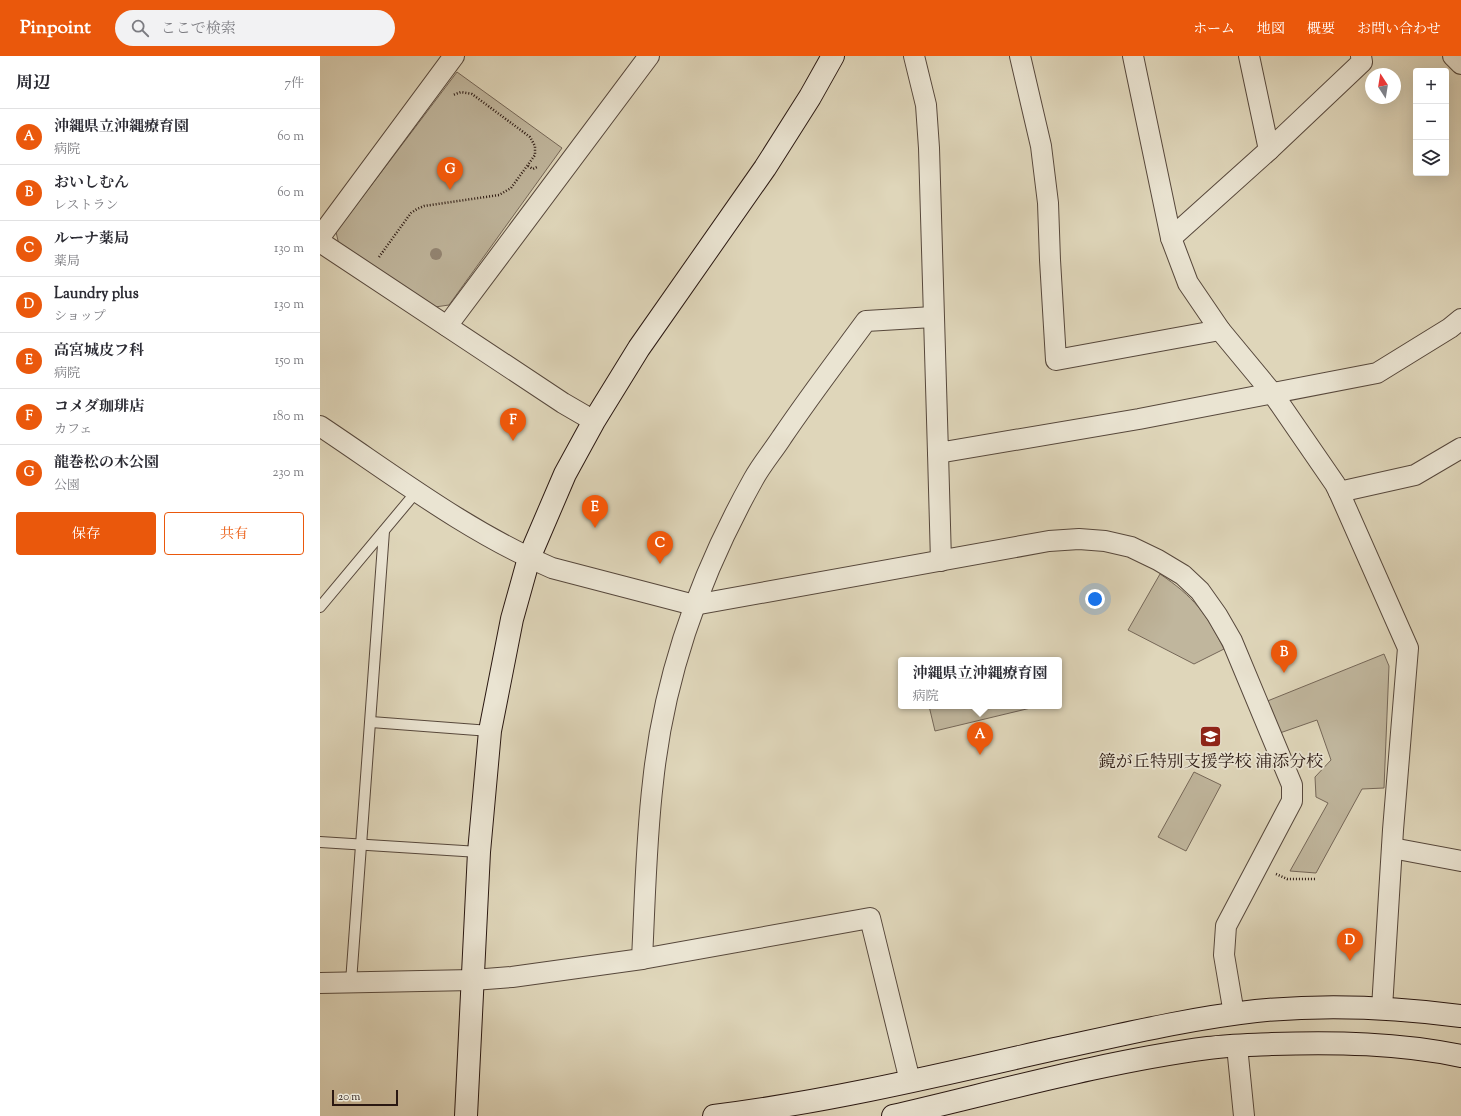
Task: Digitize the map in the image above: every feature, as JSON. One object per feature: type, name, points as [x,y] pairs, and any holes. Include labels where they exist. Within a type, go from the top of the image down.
[{"type":"street","points":[[320,237],[454,56]]},
{"type":"street","points":[[447,326],[649,56]]},
{"type":"street","points":[[466,1116],[479,852],[490,731],[512,619],[529,558],[565,474],[594,421],[639,348],[765,168],[810,97],[833,56]]},
{"type":"street","points":[[914,56],[926,105],[928,141],[941,561]]},
{"type":"street","points":[[1020,56],[1041,146],[1044,167],[1048,203],[1056,360],[1220,330]]},
{"type":"street","points":[[1133,56],[1171,238],[1188,283],[1220,330],[1273,394],[1335,484],[1408,648],[1392,848],[1382,1008]]},
{"type":"street","points":[[1249,56],[1269,150]]},
{"type":"street","points":[[1171,238],[1269,150],[1362,62],[1361,56]]},
{"type":"street","points":[[1453,56],[1461,64]]},
{"type":"street","points":[[320,242],[563,404],[594,421]]},
{"type":"street","points":[[642,959],[647,856],[653,781],[663,718],[676,662],[694,604],[723,535],[754,478],[866,321],[934,317]]},
{"type":"street","points":[[938,453],[1139,419],[1377,373],[1450,328],[1461,319]]},
{"type":"street","points":[[320,426],[417,492],[496,541],[529,558],[552,568],[694,604],[1049,541],[1079,539],[1105,541],[1131,547],[1158,560],[1183,575],[1200,591],[1217,615],[1232,641],[1292,784],[1292,801],[1226,926],[1224,955],[1234,1014]]},
{"type":"street","points":[[1339,492],[1415,475],[1461,448]]},
{"type":"street","points":[[1392,848],[1461,861]]},
{"type":"street","points":[[320,983],[473,980],[512,977],[642,959],[870,918],[910,1081]]},
{"type":"street","points":[[714,1116],[842,1095],[1139,1030],[1234,1014],[1314,1008],[1382,1008],[1461,1016]]},
{"type":"street","points":[[893,1116],[920,1113],[1096,1068],[1210,1048],[1335,1043],[1429,1050],[1461,1056]]},
{"type":"street","points":[[1237,1046],[1244,1116]]},
{"type":"lane","points":[[320,607],[417,492]]},
{"type":"lane","points":[[351,982],[384,531]]},
{"type":"lane","points":[[371,722],[490,731]]},
{"type":"lane","points":[[320,842],[479,852]]},
{"type":"path","points":[[377,260],[411,212],[424,206],[506,192],[511,188],[535,155],[535,146],[530,137],[472,94],[461,92],[449,96]]},
{"type":"path","points":[[1259,866],[1287,879],[1316,879]]},
{"type":"shaded area","points":[[457,72],[562,148],[449,305],[435,307],[339,245],[336,232]]},
{"type":"shaded area","points":[[1160,574],[1182,590],[1198,607],[1211,625],[1224,649],[1194,664],[1128,630]]},
{"type":"shaded area","points":[[1384,654],[1389,666],[1384,788],[1362,789],[1316,873],[1290,871],[1328,803],[1316,797],[1315,777],[1331,760],[1317,720],[1277,734],[1265,702]]},
{"type":"shaded area","points":[[930,709],[1027,709],[935,731]]},
{"type":"shaded area","points":[[1194,772],[1221,785],[1186,851],[1158,837]]},
{"type":"place","name":"龍巻松の木公園","points":[[450,190]]},
{"type":"place","name":"コメダ珈琲店","points":[[513,441]]},
{"type":"place","name":"高宮城皮フ科","points":[[595,528]]},
{"type":"place","name":"ルーナ薬局","points":[[660,564]]},
{"type":"place","name":"おいしむん","points":[[1284,673]]},
{"type":"place","name":"鏡が丘特別支援学校 浦添分校","points":[[1211,737]]},
{"type":"place","name":"沖縄県立沖縄療育園","points":[[980,755]]},
{"type":"place","name":"Laundry plus","points":[[1350,961]]}]
